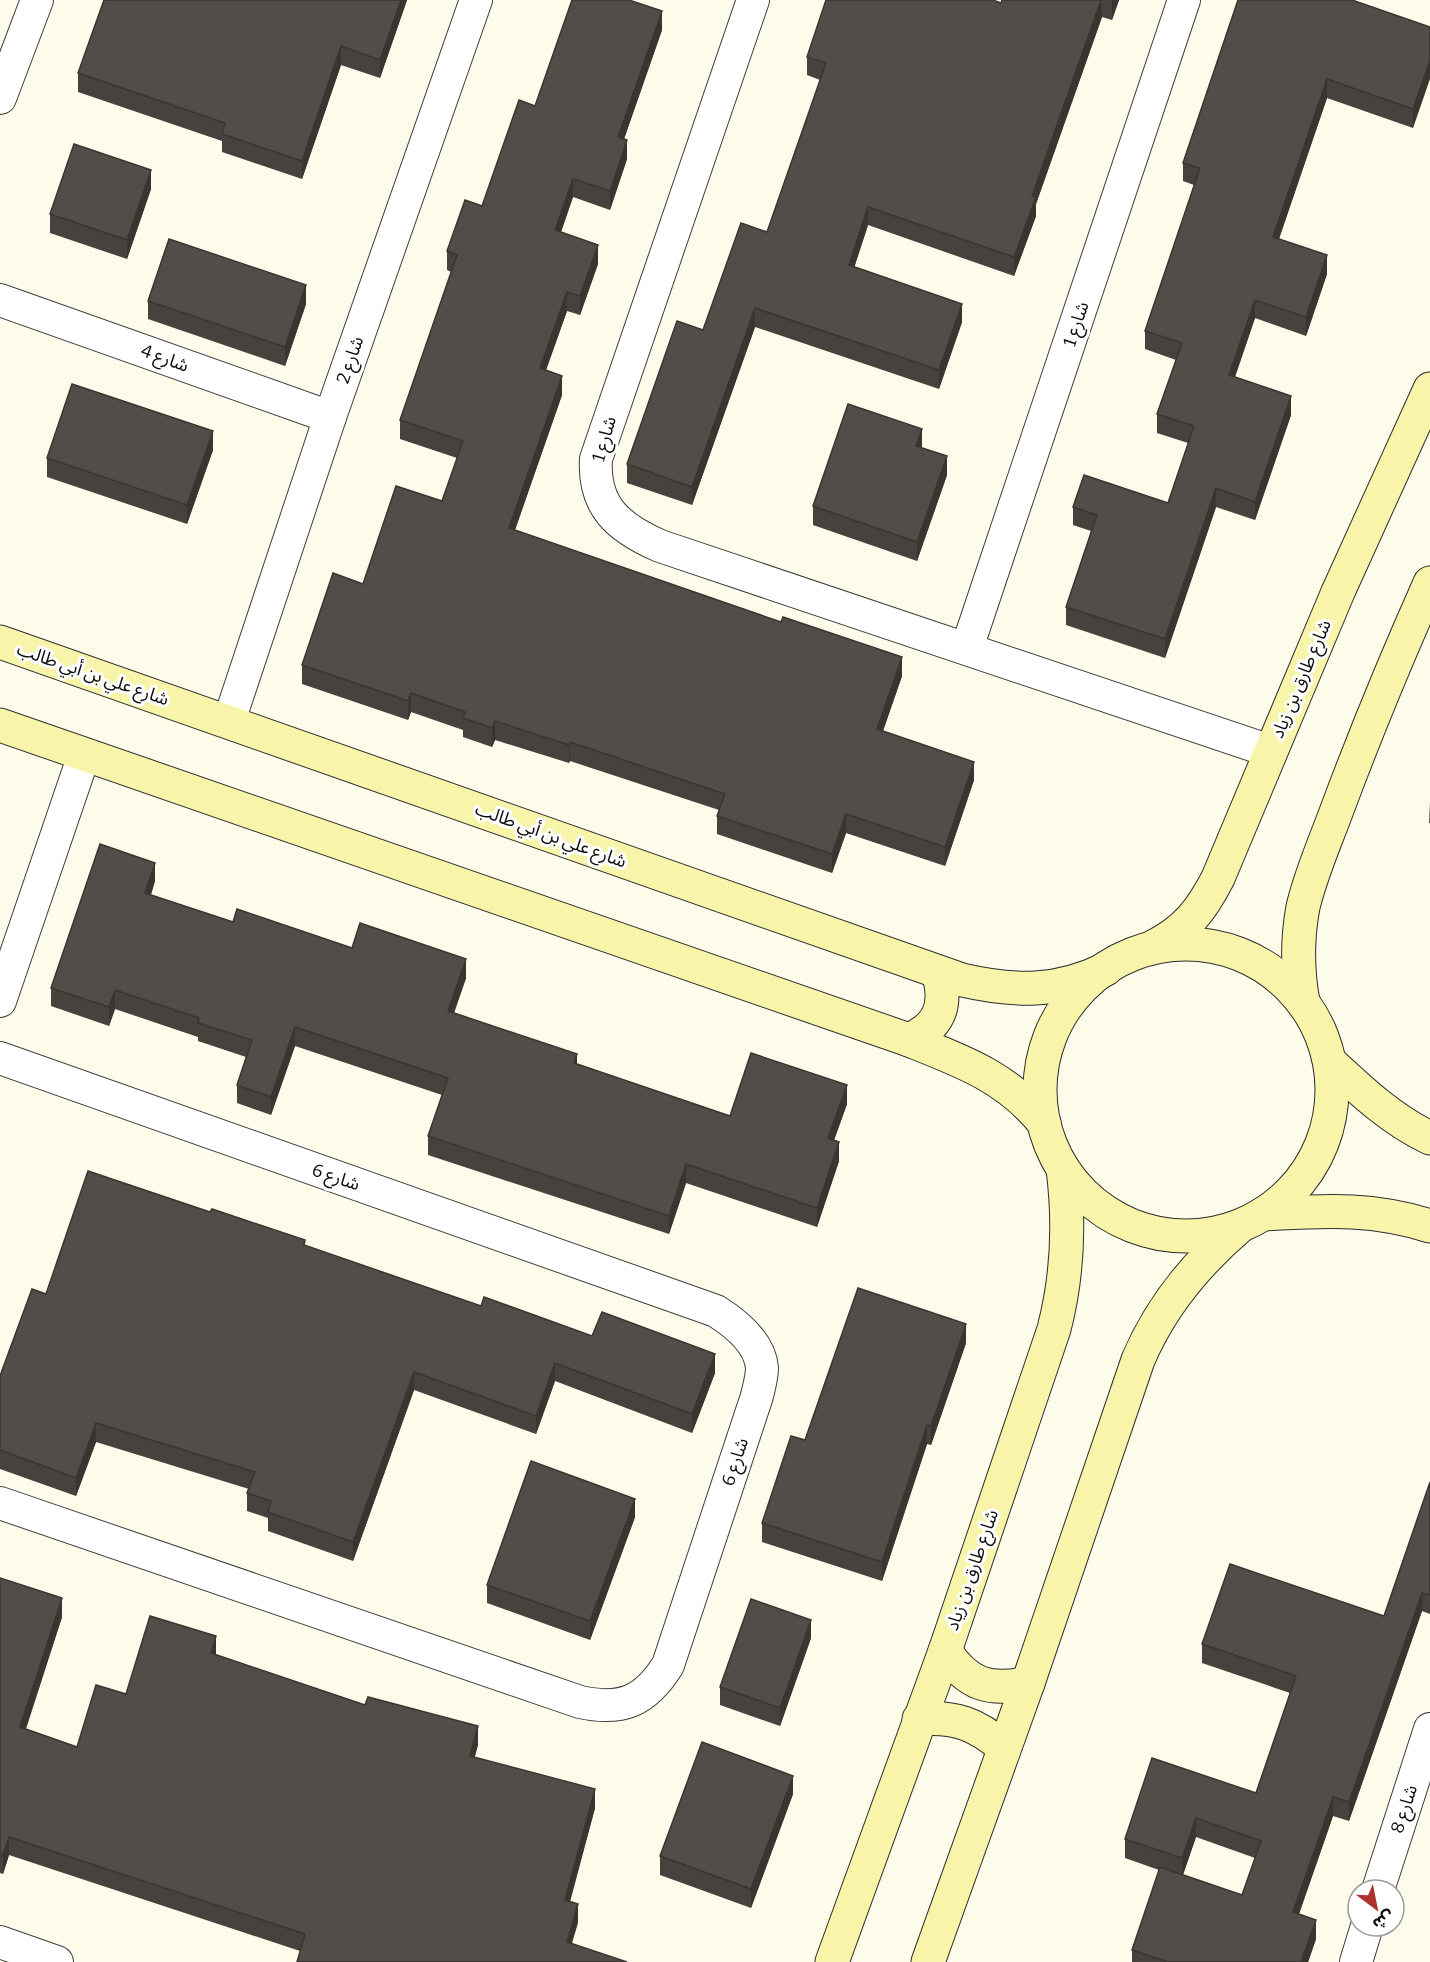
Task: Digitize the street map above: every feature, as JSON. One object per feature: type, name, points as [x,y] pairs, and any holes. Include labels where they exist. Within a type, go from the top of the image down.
[{"type":"main road","name":"شارع طارق بن زياد","points":[[1149,949],[1185,926],[1204,905],[1218,878],[1338,592],[1427,397]]},
{"type":"main road","points":[[1303,1002],[1298,956],[1300,928],[1309,885],[1355,762],[1430,583]]},
{"type":"main road","name":"شارع علي بن أبي طالب","points":[[0,642],[938,972],[989,986],[1034,989],[1054,987],[1106,969]]},
{"type":"main road","points":[[0,725],[909,1040],[982,1070],[1023,1099],[1044,1123]]},
{"type":"main road","points":[[928,1962],[1028,1683],[1142,1349],[1162,1313],[1212,1251],[1252,1220],[1281,1201],[1296,1186],[1310,1168],[1320,1148],[1332,1106],[1330,1062],[1320,1031],[1303,1002],[1287,984],[1268,969],[1238,954],[1198,944],[1149,949],[1127,957],[1106,969],[1069,1003],[1046,1048],[1041,1072],[1040,1098],[1044,1123],[1051,1147],[1063,1169],[1078,1189],[1097,1206],[1119,1220],[1167,1235],[1192,1236],[1217,1232],[1252,1220],[1363,1211],[1412,1220],[1430,1226]]},
{"type":"main road","points":[[909,1040],[924,1033],[936,1021],[942,1005],[943,988],[938,972]]},
{"type":"main road","points":[[1330,1062],[1398,1120],[1430,1138]]},
{"type":"main road","name":"شارع طارق بن زياد","points":[[832,1962],[945,1651],[1054,1329],[1060,1306],[1067,1257],[1067,1207],[1063,1169]]},
{"type":"main road","points":[[945,1651],[956,1667],[971,1680],[989,1686],[1009,1688],[1028,1683]]},
{"type":"main road","points":[[919,1719],[956,1720],[990,1735],[1004,1748]]},
{"type":"street","points":[[0,98],[37,0]]},
{"type":"street","name":"شارع 2","points":[[229,721],[330,417],[476,0]]},
{"type":"street","name":"شارع 1","points":[[753,0],[596,459],[595,476],[598,492],[618,521],[629,531],[660,546],[1270,751]]},
{"type":"street","name":"شارع 1","points":[[967,648],[1184,0]]},
{"type":"street","name":"شارع 4","points":[[0,300],[330,417]]},
{"type":"street","points":[[0,1001],[84,755]]},
{"type":"street","name":"شارع 6","points":[[0,1058],[716,1311],[729,1319],[749,1339],[762,1368],[757,1396],[668,1665],[651,1687],[630,1701],[619,1705],[598,1706],[580,1702],[0,1503]]},
{"type":"street","name":"شارع 8","points":[[1382,1878],[1430,1728]]},
{"type":"street","points":[[1356,1962],[1363,1938]]},
{"type":"street","points":[[0,1942],[57,1962]]},
{"type":"building","points":[[104,0],[401,0],[380,60],[341,46],[302,161],[222,134],[225,123],[78,73]]},
{"type":"building","points":[[572,0],[629,0],[662,11],[618,137],[627,140],[610,191],[573,179],[555,230],[598,245],[580,296],[567,292],[540,368],[562,376],[509,528],[781,622],[783,617],[902,657],[877,729],[974,762],[945,847],[846,814],[832,854],[717,816],[725,794],[570,742],[569,745],[495,721],[492,728],[463,718],[465,712],[411,693],[408,701],[302,665],[333,573],[363,584],[396,486],[442,501],[463,441],[400,420],[457,255],[447,251],[465,200],[482,206],[519,100],[535,106]]},
{"type":"building","points":[[826,0],[993,0],[1001,3],[1002,0],[1101,0],[1032,196],[1036,197],[1014,257],[868,207],[849,265],[962,304],[939,370],[755,308],[692,487],[627,464],[677,321],[703,330],[741,223],[767,232],[826,63],[807,57]]},
{"type":"building","points":[[1238,0],[1352,0],[1430,27],[1430,60],[1413,109],[1327,79],[1273,237],[1327,255],[1306,317],[1255,300],[1229,375],[1291,396],[1255,502],[1216,488],[1165,639],[1066,607],[1097,515],[1073,507],[1084,475],[1168,503],[1194,426],[1157,414],[1182,343],[1145,331],[1200,168],[1183,163]]},
{"type":"building","points":[[74,144],[151,170],[127,240],[50,214]]},
{"type":"building","points":[[169,239],[306,285],[285,347],[148,301]]},
{"type":"building","points":[[72,384],[213,431],[187,505],[47,458]]},
{"type":"building","points":[[848,404],[922,429],[916,446],[947,456],[917,542],[813,506]]},
{"type":"building","points":[[100,844],[155,863],[145,893],[233,922],[237,909],[352,948],[360,923],[466,959],[448,1011],[577,1054],[574,1063],[730,1116],[751,1053],[847,1085],[828,1138],[839,1142],[817,1208],[686,1164],[669,1216],[428,1136],[448,1078],[295,1027],[271,1097],[237,1085],[252,1040],[198,1023],[199,1018],[115,990],[109,1007],[51,988]]},
{"type":"building","points":[[88,1171],[210,1212],[212,1209],[305,1240],[304,1245],[481,1306],[484,1297],[592,1336],[602,1312],[715,1354],[692,1414],[555,1363],[536,1416],[414,1372],[353,1542],[268,1512],[271,1501],[247,1493],[255,1472],[96,1423],[76,1478],[0,1450],[0,1376],[32,1289],[46,1294]]},
{"type":"building","points":[[858,1288],[966,1324],[931,1426],[927,1425],[882,1562],[762,1523],[791,1436],[805,1440]]},
{"type":"building","points":[[531,1461],[635,1499],[590,1621],[487,1585]]},
{"type":"building","points":[[1430,1482],[1430,1595],[1422,1593],[1349,1802],[1333,1797],[1293,1912],[1316,1920],[1301,1962],[1168,1962],[1132,1950],[1160,1867],[1242,1895],[1261,1841],[1196,1818],[1182,1858],[1125,1839],[1152,1758],[1256,1793],[1296,1676],[1202,1644],[1230,1564],[1384,1616]]},
{"type":"building","points":[[0,1578],[62,1598],[20,1727],[77,1747],[96,1685],[126,1694],[150,1616],[216,1636],[211,1653],[365,1705],[368,1697],[478,1726],[470,1756],[595,1789],[565,1900],[578,1904],[567,1942],[627,1962],[297,1962],[305,1934],[9,1837],[3,1855],[0,1854]]},
{"type":"building","points":[[751,1599],[811,1620],[780,1708],[720,1687]]},
{"type":"building","points":[[702,1742],[793,1776],[751,1889],[660,1856]]}]
